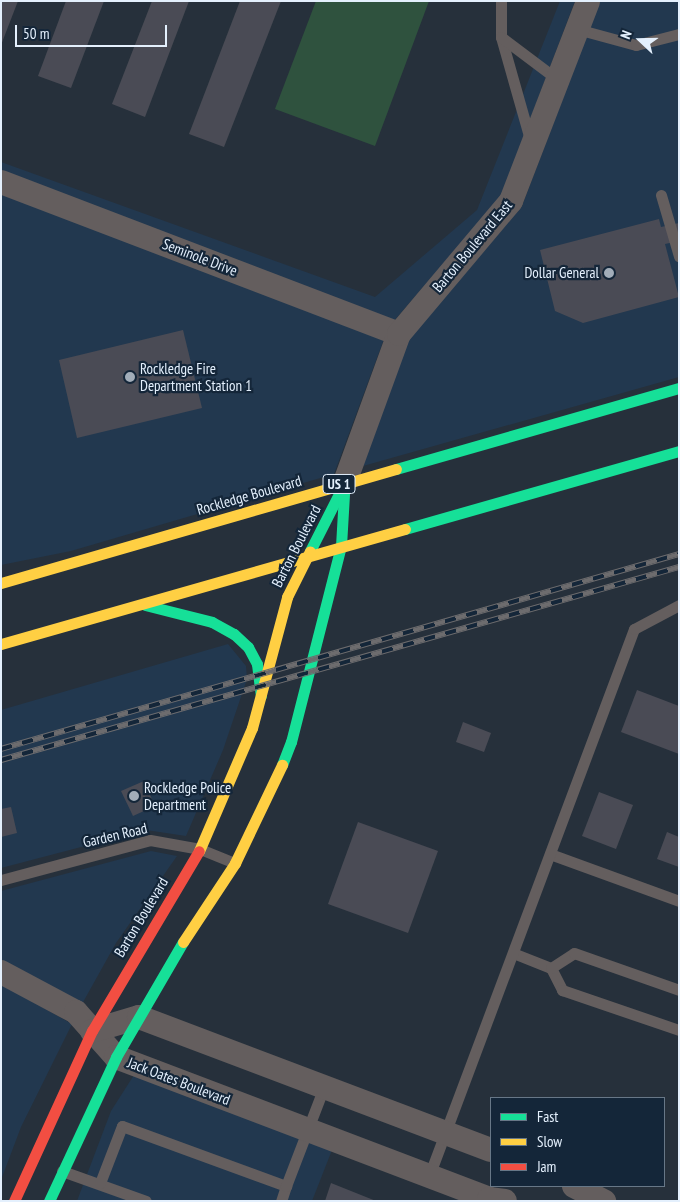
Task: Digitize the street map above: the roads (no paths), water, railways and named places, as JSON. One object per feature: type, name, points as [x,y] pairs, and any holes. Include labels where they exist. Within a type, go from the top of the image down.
[{"type":"main road","name":"Rockledge Boulevard","points":[[1,584],[345,482],[679,388]]},
{"type":"main road","points":[[1,644],[309,554],[679,451]]},
{"type":"main road","name":"Barton Boulevard","points":[[49,1201],[116,1057],[169,963],[235,863],[274,785],[291,742],[341,546],[345,482]]},
{"type":"main road","name":"Barton Boulevard","points":[[14,1201],[92,1031],[200,849],[237,769],[261,696],[287,597],[345,482]]},
{"type":"main road","points":[[143,604],[212,622],[234,634],[248,647],[257,664],[261,696]]},
{"type":"street","name":"Barton Boulevard East","points":[[345,482],[399,334],[511,202],[588,1]]},
{"type":"street","name":"Seminole Drive","points":[[1,182],[399,334]]},
{"type":"street","name":"Jack Oates Boulevard","points":[[1,972],[76,1012],[116,1057],[430,1176],[494,1196]]},
{"type":"street","points":[[92,1031],[139,1017],[490,1150]]},
{"type":"street","points":[[576,1187],[604,1201]]},
{"type":"lane","points":[[501,1],[500,37],[532,147]]},
{"type":"lane","points":[[577,29],[636,45],[679,34]]},
{"type":"lane","points":[[500,37],[558,80]]},
{"type":"lane","points":[[660,195],[679,256]]},
{"type":"lane","points":[[430,1176],[634,629],[679,605]]},
{"type":"lane","name":"Garden Road","points":[[1,880],[150,840],[200,849],[235,863]]},
{"type":"lane","points":[[550,854],[679,901]]},
{"type":"lane","points":[[513,953],[551,968],[562,990],[679,1030]]},
{"type":"lane","points":[[551,968],[574,953],[679,990]]},
{"type":"lane","points":[[281,1201],[324,1087]]},
{"type":"lane","points":[[100,1183],[122,1126],[286,1186]]},
{"type":"lane","points":[[62,1171],[146,1201]]},
{"type":"railway","points":[[1,749],[679,554]]},
{"type":"railway","points":[[1,760],[679,567]]},
{"type":"place","name":"Dollar General","points":[[609,273]]},
{"type":"place","name":"Rockledge Fire Department Station 1","points":[[130,377]]},
{"type":"place","name":"Rockledge Police Department","points":[[134,796]]}]
